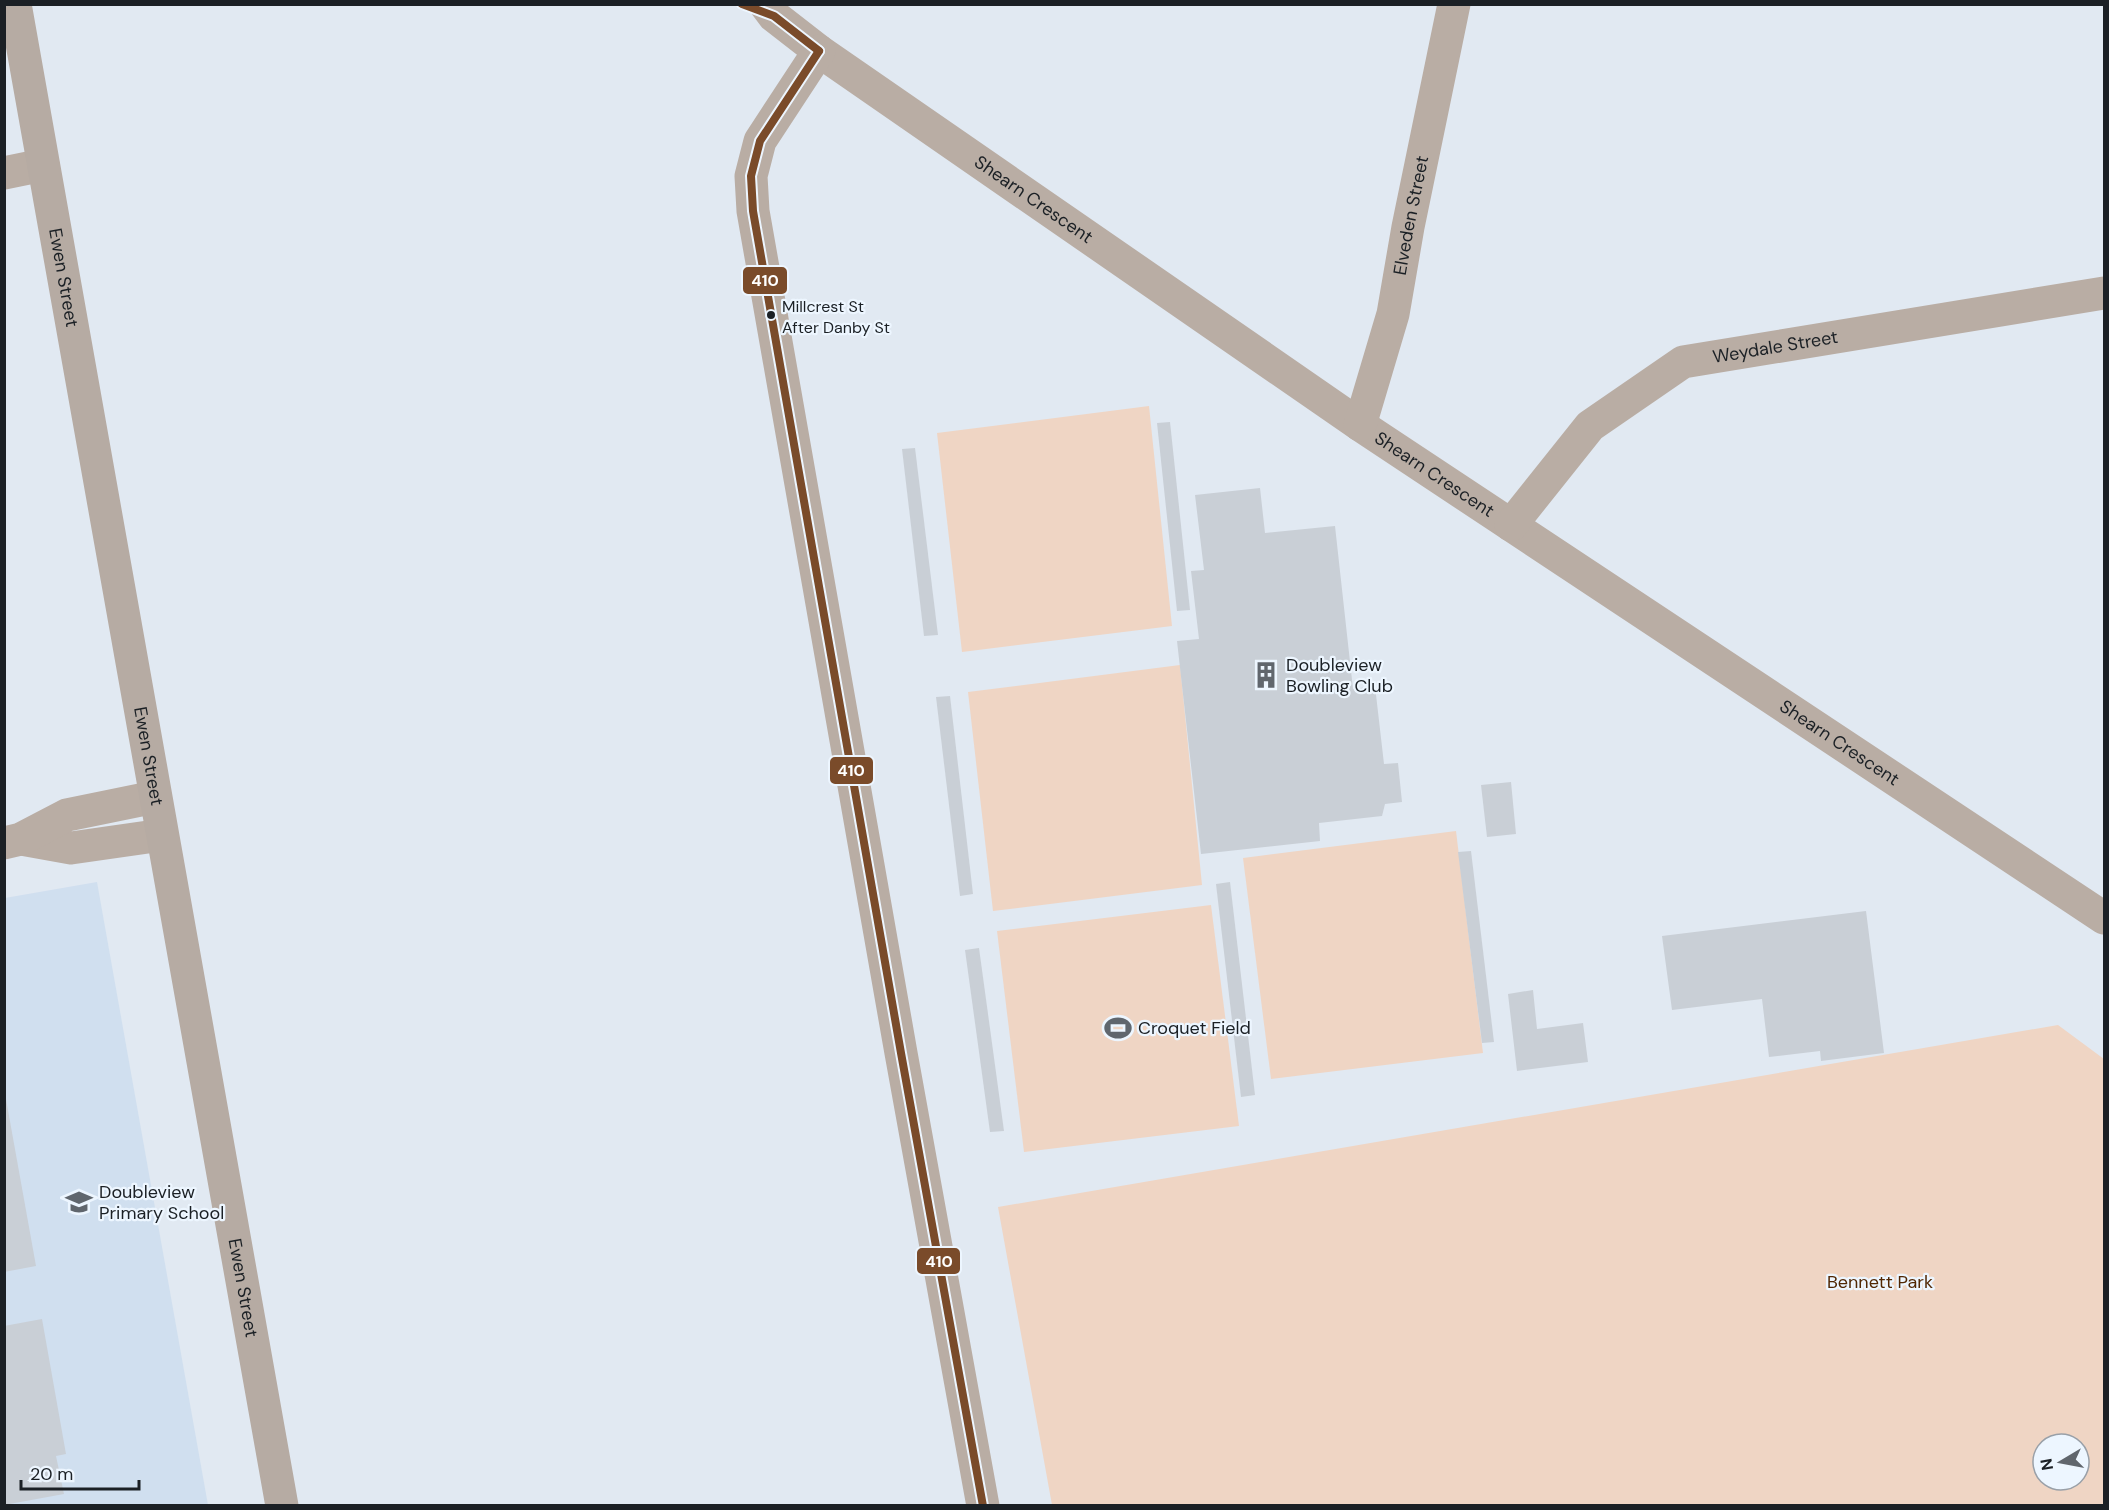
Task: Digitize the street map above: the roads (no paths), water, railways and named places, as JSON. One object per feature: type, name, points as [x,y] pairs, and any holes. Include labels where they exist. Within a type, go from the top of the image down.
[{"type":"main road","name":"Ewen Street","points":[[15,4],[282,1506]]},
{"type":"street","name":"Shearn Crescent","points":[[741,4],[770,10],[819,51],[1360,425],[2104,918]]},
{"type":"street","name":"Elveden Street","points":[[1360,425],[1393,314],[1410,216],[1454,4]]},
{"type":"street","points":[[819,51],[760,141],[751,176],[753,211],[983,1506]]},
{"type":"street","points":[[4,173],[43,165]]},
{"type":"street","name":"Weydale Street","points":[[1511,525],[1590,426],[1683,362],[2104,293]]},
{"type":"street","points":[[13,841],[67,815],[155,797]]},
{"type":"street","points":[[13,841],[71,848],[162,835]]},
{"type":"place","name":"Millcrest St After Danby St","points":[[771,315]]},
{"type":"place","name":"Doubleview Bowling Club","points":[[1266,675]]},
{"type":"place","name":"Croquet Field","points":[[1118,1028]]},
{"type":"place","name":"Doubleview Primary School","points":[[79,1202]]},
{"type":"park label","name":"Bennett Park","points":[[1880,1282]]}]
